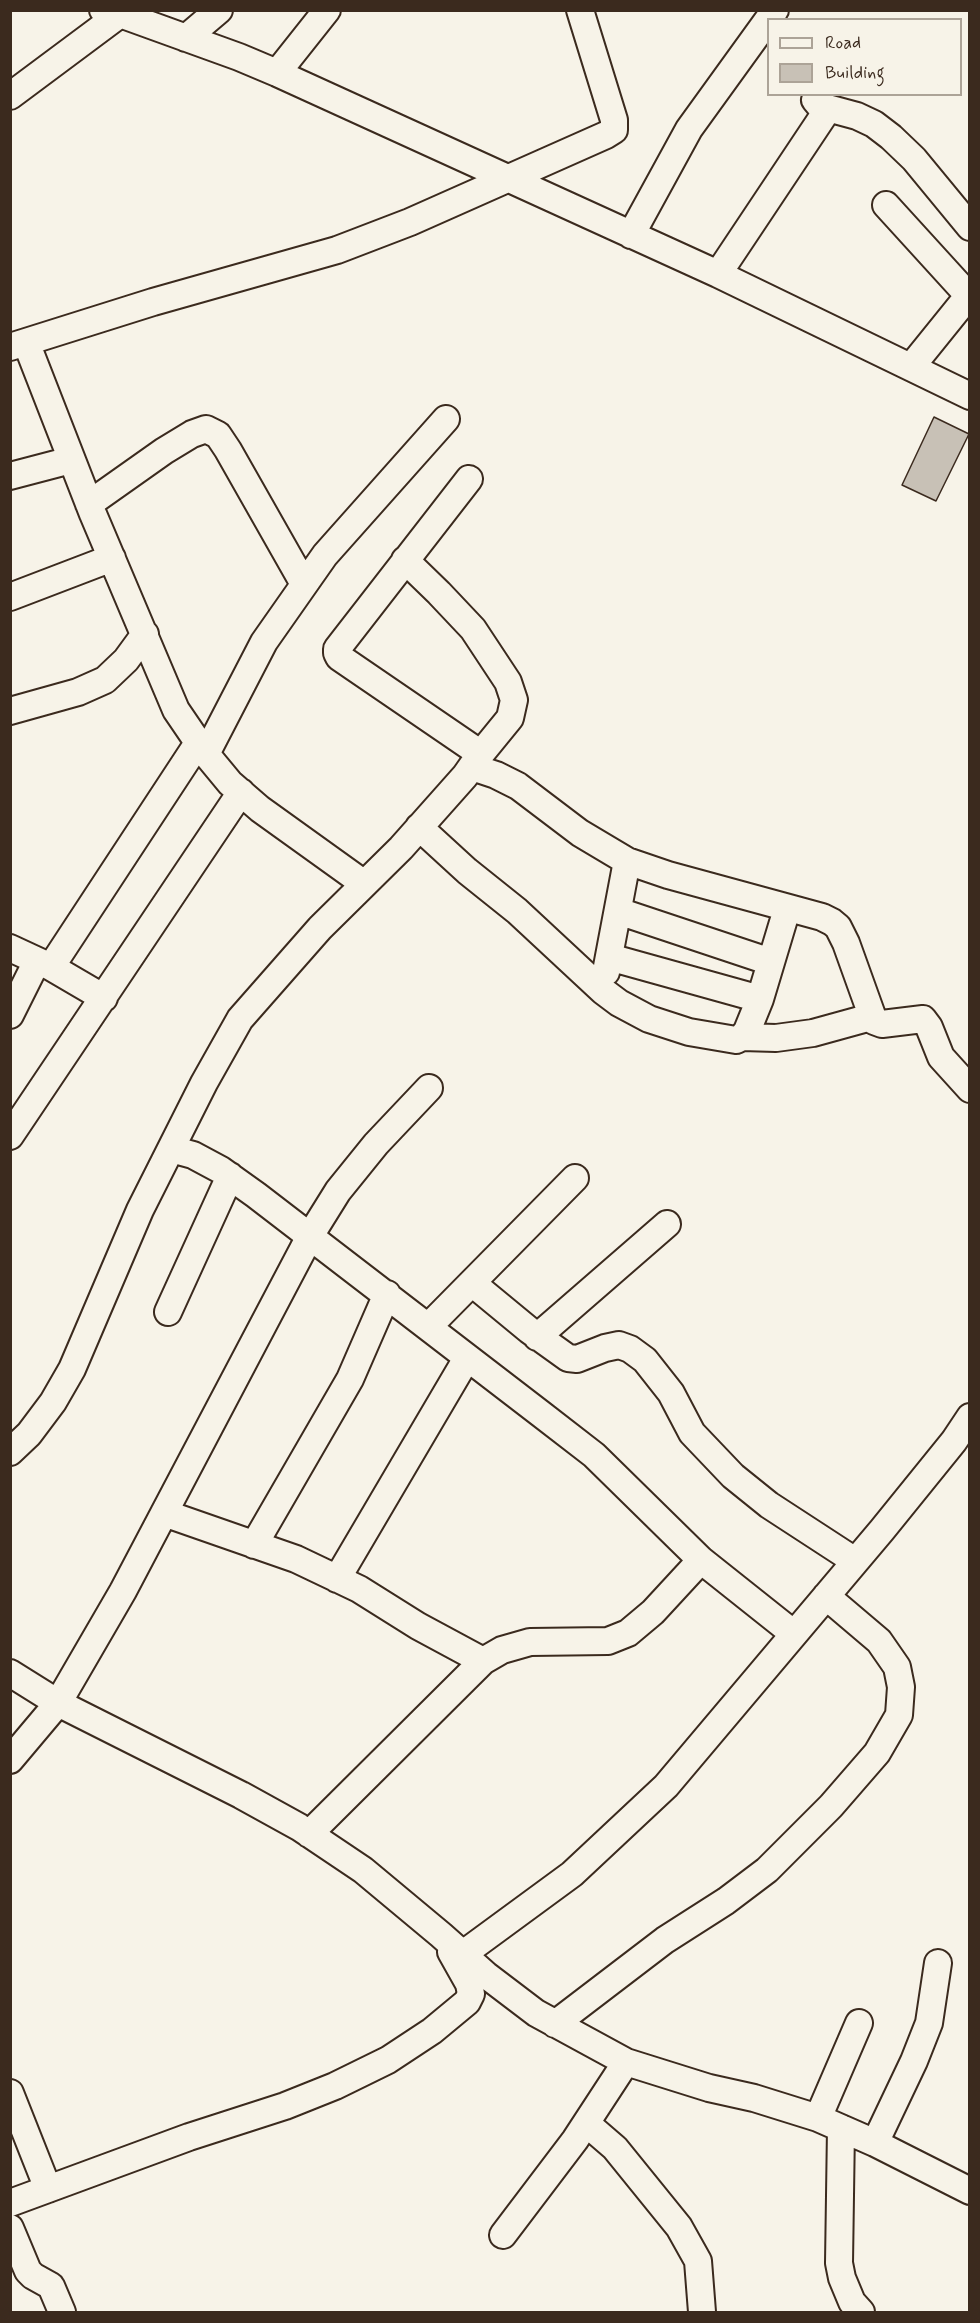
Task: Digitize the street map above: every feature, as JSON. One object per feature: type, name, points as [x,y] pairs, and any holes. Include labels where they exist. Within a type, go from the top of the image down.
[{"type":"street","points":[[186,38],[219,10]]},
{"type":"street","points":[[277,73],[327,10]]},
{"type":"street","points":[[363,884],[260,809],[230,783],[202,749],[176,710],[71,460],[18,345],[153,302],[337,250],[509,180],[606,135],[614,130],[614,120],[580,10]]},
{"type":"street","points":[[10,96],[112,12],[277,73],[718,274],[969,396]]},
{"type":"street","points":[[631,235],[689,129],[767,24]]},
{"type":"street","points":[[718,274],[822,102],[874,124],[891,137],[927,174],[969,227]]},
{"type":"street","points":[[886,205],[969,295],[911,367]]},
{"type":"street","points":[[10,1015],[44,964],[202,749],[264,642],[325,555],[446,419]]},
{"type":"street","points":[[89,504],[164,451],[192,434],[206,429],[218,435],[228,450],[304,584]]},
{"type":"street","points":[[10,476],[71,460]]},
{"type":"street","points":[[469,478],[337,649],[337,653],[339,657],[478,752],[476,762]]},
{"type":"street","points":[[10,597],[112,558]]},
{"type":"street","points":[[10,1452],[29,1434],[41,1418],[72,1369],[140,1209],[204,1083],[240,1019],[285,967],[419,827],[476,762],[510,718],[514,700],[508,682],[473,629],[405,560]]},
{"type":"street","points":[[10,711],[78,692],[105,680],[126,660],[145,634]]},
{"type":"street","points":[[476,762],[518,786],[579,833],[627,861],[668,875],[822,917],[838,927],[846,943],[873,1021],[882,1024],[923,1019],[929,1027],[941,1057],[969,1089]]},
{"type":"street","points":[[10,1136],[241,792]]},
{"type":"street","points":[[419,827],[547,938],[603,991],[649,1018],[689,1032],[727,1040],[742,1037],[776,1038],[813,1033],[871,1017]]},
{"type":"street","points":[[603,991],[627,861]]},
{"type":"street","points":[[742,1037],[760,999],[787,909]]},
{"type":"street","points":[[618,911],[771,962]]},
{"type":"street","points":[[10,948],[44,964],[104,998]]},
{"type":"street","points":[[609,957],[760,999]]},
{"type":"street","points":[[10,1760],[58,1703],[123,1591],[310,1236],[338,1191],[376,1144],[429,1088]]},
{"type":"street","points":[[171,1149],[193,1155],[230,1176],[387,1294],[594,1455],[701,1560],[794,1634]]},
{"type":"street","points":[[168,1312],[230,1176]]},
{"type":"street","points":[[428,1327],[575,1178]]},
{"type":"street","points":[[537,1337],[667,1224]]},
{"type":"street","points":[[472,1283],[537,1337],[568,1358],[577,1359],[619,1345],[630,1349],[645,1360],[658,1375],[671,1393],[692,1433],[733,1476],[769,1504],[855,1561]]},
{"type":"street","points":[[254,1545],[350,1378],[387,1294]]},
{"type":"street","points":[[337,1579],[467,1358]]},
{"type":"street","points":[[463,1954],[572,1874],[666,1786],[954,1441],[969,1417]]},
{"type":"street","points":[[164,1513],[296,1559],[359,1589],[418,1626],[483,1661]]},
{"type":"street","points":[[309,1834],[483,1661],[502,1650],[530,1642],[608,1641],[628,1633],[653,1612],[701,1560]]},
{"type":"street","points":[[555,2024],[648,1953],[726,1901],[767,1870],[831,1806],[877,1753],[899,1715],[901,1687],[897,1667],[879,1641],[826,1596]]},
{"type":"street","points":[[10,1672],[58,1703],[241,1795],[309,1834],[363,1870],[486,1975],[536,2013],[555,2024],[626,2062],[709,2088],[754,2098],[830,2123],[875,2143],[969,2191]]},
{"type":"street","points":[[10,2203],[189,2137],[285,2106],[335,2086],[388,2060],[432,2031],[467,2002],[471,1994],[469,1984],[441,1935]]},
{"type":"street","points":[[875,2143],[929,2024],[938,1963]]},
{"type":"street","points":[[859,2023],[830,2123],[839,2263],[842,2278],[852,2302],[861,2313]]},
{"type":"street","points":[[503,2235],[586,2123],[626,2062]]},
{"type":"street","points":[[10,2093],[48,2189]]},
{"type":"street","points":[[586,2123],[615,2148],[679,2228],[698,2261],[702,2313]]},
{"type":"street","points":[[10,2228],[28,2271],[51,2286],[62,2313]]},
{"type":"building","points":[[934,417],[969,434],[936,501],[902,485]]}]
